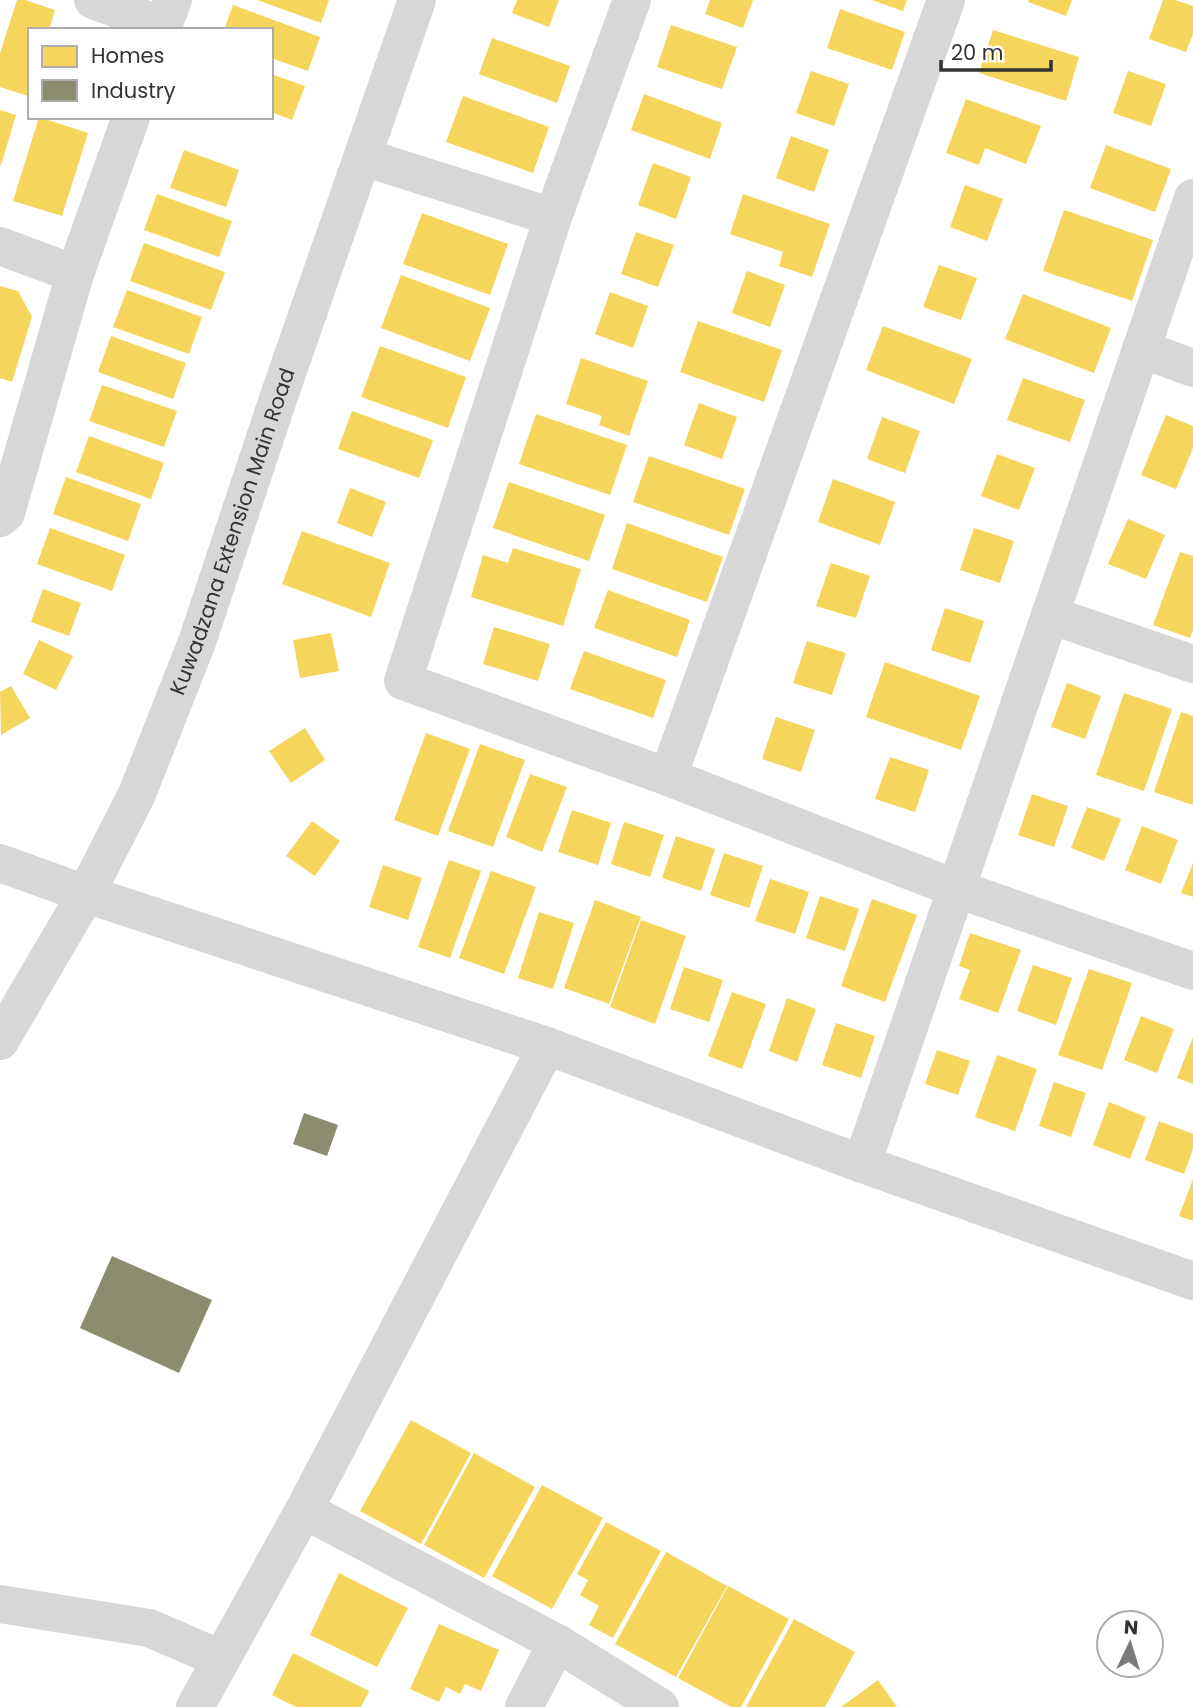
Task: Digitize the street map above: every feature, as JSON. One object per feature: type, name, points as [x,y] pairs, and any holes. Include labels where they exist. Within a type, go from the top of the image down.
[{"type":"street","points":[[93,0],[166,18]]},
{"type":"street","name":"Kuwadzana Extension Main Road","points":[[0,1041],[86,894],[137,794],[197,642],[279,396],[417,0]]},
{"type":"street","points":[[632,0],[553,217],[403,681],[668,777],[957,888],[1193,971]]},
{"type":"street","points":[[668,777],[946,0]]},
{"type":"street","points":[[0,518],[6,513],[75,274],[130,119]]},
{"type":"street","points":[[363,157],[553,217]]},
{"type":"street","points":[[862,1164],[1193,198]]},
{"type":"street","points":[[0,246],[75,274]]},
{"type":"street","points":[[1141,349],[1193,368]]},
{"type":"street","points":[[1050,614],[1193,664]]},
{"type":"street","points":[[0,863],[86,894],[547,1046],[862,1164],[1193,1281]]},
{"type":"street","points":[[195,1707],[304,1510],[547,1046]]},
{"type":"street","points":[[304,1510],[557,1643],[660,1707]]},
{"type":"street","points":[[0,1604],[149,1628],[221,1659]]},
{"type":"street","points":[[524,1707],[557,1643]]},
{"type":"building: Homes","points":[[17,0],[55,10],[50,28],[28,28],[28,96],[0,87],[0,53]]},
{"type":"building: Homes","points":[[257,0],[329,0],[321,23]]},
{"type":"building: Homes","points":[[517,0],[559,0],[549,27],[512,13]]},
{"type":"building: Homes","points":[[710,0],[753,0],[743,28],[705,14]]},
{"type":"building: Homes","points":[[872,0],[907,0],[903,11]]},
{"type":"building: Homes","points":[[1072,0],[1066,16],[1028,2]]},
{"type":"building: Homes","points":[[1163,0],[1175,0],[1193,6],[1193,34],[1186,52],[1149,39]]},
{"type":"building: Homes","points":[[233,5],[320,37],[308,71],[273,59],[273,28],[225,28]]},
{"type":"building: Homes","points":[[840,9],[905,32],[892,70],[827,48]]},
{"type":"building: Homes","points":[[671,25],[737,47],[722,89],[657,67]]},
{"type":"building: Homes","points":[[993,30],[1079,57],[1066,101],[979,73]]},
{"type":"building: Homes","points":[[492,38],[570,66],[557,103],[479,74]]},
{"type":"building: Homes","points":[[811,71],[849,84],[834,126],[796,113]]},
{"type":"building: Homes","points":[[1128,71],[1166,84],[1151,126],[1113,113]]},
{"type":"building: Homes","points":[[273,75],[305,86],[292,120],[273,113]]},
{"type":"building: Homes","points":[[644,94],[722,123],[710,159],[631,130]]},
{"type":"building: Homes","points":[[463,96],[549,127],[533,173],[446,142]]},
{"type":"building: Homes","points":[[966,99],[1041,126],[1026,164],[985,148],[979,165],[946,153]]},
{"type":"building: Homes","points":[[0,110],[16,115],[1,165],[0,165]]},
{"type":"building: Homes","points":[[38,119],[88,133],[62,216],[13,201]]},
{"type":"building: Homes","points":[[791,136],[829,150],[814,192],[776,178]]},
{"type":"building: Homes","points":[[1106,145],[1171,169],[1155,212],[1090,188]]},
{"type":"building: Homes","points":[[184,150],[239,170],[226,207],[170,188]]},
{"type":"building: Homes","points":[[653,163],[691,177],[676,219],[638,205]]},
{"type":"building: Homes","points":[[965,185],[1003,199],[987,241],[950,227]]},
{"type":"building: Homes","points":[[157,194],[232,221],[219,257],[144,230]]},
{"type":"building: Homes","points":[[743,194],[830,224],[812,277],[779,266],[783,252],[730,234]]},
{"type":"building: Homes","points":[[1064,210],[1153,240],[1132,301],[1043,271]]},
{"type":"building: Homes","points":[[422,213],[508,244],[490,295],[403,264]]},
{"type":"building: Homes","points":[[636,232],[674,245],[658,287],[621,274]]},
{"type":"building: Homes","points":[[144,243],[225,272],[211,310],[130,281]]},
{"type":"building: Homes","points":[[939,265],[977,278],[961,320],[923,307]]},
{"type":"building: Homes","points":[[747,271],[785,285],[770,327],[732,313]]},
{"type":"building: Homes","points":[[401,275],[490,308],[470,361],[381,328]]},
{"type":"building: Homes","points":[[0,286],[18,291],[32,317],[12,382],[0,378]]},
{"type":"building: Homes","points":[[127,290],[202,317],[189,354],[113,327]]},
{"type":"building: Homes","points":[[610,292],[648,306],[633,348],[595,334]]},
{"type":"building: Homes","points":[[1023,294],[1111,328],[1094,373],[1005,339]]},
{"type":"building: Homes","points":[[698,321],[782,350],[764,402],[680,372]]},
{"type":"building: Homes","points":[[883,326],[972,359],[954,404],[866,370]]},
{"type":"building: Homes","points":[[111,336],[186,363],[173,399],[98,372]]},
{"type":"building: Homes","points":[[380,346],[466,377],[448,428],[361,397]]},
{"type":"building: Homes","points":[[581,358],[648,381],[629,436],[599,425],[602,416],[566,404]]},
{"type":"building: Homes","points":[[1023,378],[1085,400],[1070,442],[1007,420]]},
{"type":"building: Homes","points":[[102,385],[177,411],[164,447],[89,421]]},
{"type":"building: Homes","points":[[699,403],[737,417],[722,459],[684,445]]},
{"type":"building: Homes","points":[[352,411],[433,440],[419,478],[338,449]]},
{"type":"building: Homes","points":[[536,414],[627,445],[610,495],[519,464]]},
{"type":"building: Homes","points":[[1166,415],[1193,426],[1193,448],[1176,489],[1141,475]]},
{"type":"building: Homes","points":[[882,417],[920,431],[905,473],[867,459]]},
{"type":"building: Homes","points":[[89,436],[164,463],[151,499],[76,472]]},
{"type":"building: Homes","points":[[997,454],[1035,468],[1019,510],[981,496]]},
{"type":"building: Homes","points":[[649,456],[745,489],[729,535],[633,502]]},
{"type":"building: Homes","points":[[66,477],[141,504],[128,541],[53,514]]},
{"type":"building: Homes","points":[[833,479],[895,502],[880,545],[818,522]]},
{"type":"building: Homes","points":[[509,482],[605,515],[589,561],[493,528]]},
{"type":"building: Homes","points":[[350,488],[386,502],[372,537],[337,523]]},
{"type":"building: Homes","points":[[1128,519],[1165,535],[1146,579],[1108,564]]},
{"type":"building: Homes","points":[[627,523],[723,557],[707,602],[612,569]]},
{"type":"building: Homes","points":[[50,528],[125,555],[112,591],[37,564]]},
{"type":"building: Homes","points":[[974,528],[1014,541],[1000,583],[960,570]]},
{"type":"building: Homes","points":[[302,531],[390,563],[371,617],[282,584]]},
{"type":"building: Homes","points":[[513,548],[581,569],[563,626],[471,597],[483,555],[508,563]]},
{"type":"building: Homes","points":[[1180,552],[1193,556],[1193,630],[1190,638],[1153,625]]},
{"type":"building: Homes","points":[[831,563],[870,576],[856,618],[816,606]]},
{"type":"building: Homes","points":[[43,589],[81,603],[69,636],[31,622]]},
{"type":"building: Homes","points":[[608,590],[690,620],[677,657],[594,628]]},
{"type":"building: Homes","points":[[945,608],[984,621],[970,663],[931,650]]},
{"type":"building: Homes","points":[[494,627],[550,644],[538,681],[483,664]]},
{"type":"building: Homes","points":[[331,633],[339,671],[300,678],[293,640]]},
{"type":"building: Homes","points":[[39,640],[73,656],[56,690],[23,674]]},
{"type":"building: Homes","points":[[807,641],[846,653],[832,695],[793,683]]},
{"type":"building: Homes","points":[[584,651],[666,680],[653,718],[570,689]]},
{"type":"building: Homes","points":[[885,662],[980,696],[961,750],[866,717]]},
{"type":"building: Homes","points":[[1067,683],[1101,696],[1085,739],[1051,727]]},
{"type":"building: Homes","points":[[11,686],[30,718],[1,735],[0,692]]},
{"type":"building: Homes","points":[[1124,693],[1172,709],[1144,791],[1096,775]]},
{"type":"building: Homes","points":[[1181,712],[1193,716],[1193,805],[1154,792]]},
{"type":"building: Homes","points":[[776,717],[815,730],[801,772],[762,759]]},
{"type":"building: Homes","points":[[305,728],[325,760],[291,783],[269,751]]},
{"type":"building: Homes","points":[[426,733],[470,749],[438,836],[394,820]]},
{"type":"building: Homes","points":[[480,744],[525,760],[493,847],[448,831]]},
{"type":"building: Homes","points":[[890,757],[929,770],[915,812],[875,799]]},
{"type":"building: Homes","points":[[530,774],[567,787],[542,852],[506,837]]},
{"type":"building: Homes","points":[[1032,794],[1068,806],[1054,847],[1018,835]]},
{"type":"building: Homes","points":[[1087,807],[1121,819],[1104,861],[1071,848]]},
{"type":"building: Homes","points":[[572,810],[611,823],[598,865],[558,852]]},
{"type":"building: Homes","points":[[312,821],[340,841],[315,876],[286,856]]},
{"type":"building: Homes","points":[[624,822],[664,835],[650,877],[611,864]]},
{"type":"building: Homes","points":[[1142,826],[1178,840],[1161,884],[1125,870]]},
{"type":"building: Homes","points":[[676,836],[715,849],[701,891],[662,878]]},
{"type":"building: Homes","points":[[724,853],[763,866],[749,908],[710,895]]},
{"type":"building: Homes","points":[[449,860],[481,871],[450,958],[418,947]]},
{"type":"building: Homes","points":[[1193,863],[1193,897],[1181,893]]},
{"type":"building: Homes","points":[[383,865],[422,878],[408,920],[369,907]]},
{"type":"building: Homes","points":[[491,871],[536,887],[504,974],[459,958]]},
{"type":"building: Homes","points":[[770,879],[809,892],[795,934],[755,921]]},
{"type":"building: Homes","points":[[820,896],[859,909],[845,951],[806,938]]},
{"type":"building: Homes","points":[[872,899],[917,915],[885,1002],[841,986]]},
{"type":"building: Homes","points":[[595,900],[641,917],[609,1004],[564,988]]},
{"type":"building: Homes","points":[[539,912],[574,923],[553,989],[518,978]]},
{"type":"building: Homes","points":[[641,920],[686,936],[655,1024],[610,1007]]},
{"type":"building: Homes","points":[[970,933],[1021,950],[998,1013],[959,999],[970,970],[959,966]]},
{"type":"building: Homes","points":[[1033,965],[1072,978],[1056,1025],[1017,1011]]},
{"type":"building: Homes","points":[[684,967],[723,980],[709,1022],[670,1009]]},
{"type":"building: Homes","points":[[1089,969],[1132,983],[1102,1070],[1058,1055]]},
{"type":"building: Homes","points":[[732,992],[766,1004],[742,1069],[708,1056]]},
{"type":"building: Homes","points":[[787,998],[816,1009],[797,1062],[769,1051]]},
{"type":"building: Homes","points":[[1141,1016],[1174,1029],[1157,1073],[1124,1060]]},
{"type":"building: Homes","points":[[836,1023],[875,1036],[861,1078],[822,1065]]},
{"type":"building: Homes","points":[[1193,1037],[1193,1084],[1177,1078]]},
{"type":"building: Homes","points":[[937,1050],[970,1061],[958,1095],[925,1084]]},
{"type":"building: Homes","points":[[997,1055],[1037,1069],[1015,1131],[975,1117]]},
{"type":"building: Homes","points":[[1054,1082],[1086,1093],[1071,1137],[1039,1126]]},
{"type":"building: Homes","points":[[1109,1102],[1146,1117],[1130,1159],[1093,1145]]},
{"type":"building: Homes","points":[[1159,1121],[1193,1134],[1193,1149],[1184,1174],[1145,1160]]},
{"type":"building: Homes","points":[[1193,1179],[1193,1221],[1179,1216]]},
{"type":"building: Homes","points":[[411,1420],[471,1453],[421,1544],[360,1511]]},
{"type":"building: Homes","points":[[474,1453],[535,1487],[484,1578],[424,1545]]},
{"type":"building: Homes","points":[[542,1485],[603,1518],[552,1609],[492,1576]]},
{"type":"building: Homes","points":[[606,1522],[661,1551],[613,1638],[589,1625],[599,1606],[580,1595],[588,1580],[577,1574]]},
{"type":"building: Homes","points":[[666,1552],[727,1586],[676,1677],[615,1644]]},
{"type":"building: Homes","points":[[339,1573],[408,1608],[377,1667],[310,1635]]},
{"type":"building: Homes","points":[[728,1586],[789,1619],[741,1707],[731,1707],[678,1678]]},
{"type":"building: Homes","points":[[794,1619],[855,1652],[825,1707],[746,1707]]},
{"type":"building: Homes","points":[[439,1624],[499,1650],[481,1691],[465,1684],[460,1694],[446,1687],[439,1702],[410,1689]]},
{"type":"building: Homes","points":[[293,1653],[369,1691],[361,1707],[296,1707],[272,1695]]},
{"type":"building: Homes","points":[[878,1680],[897,1707],[841,1707]]},
{"type":"building: Industry","points":[[304,1113],[338,1125],[327,1156],[293,1144]]},
{"type":"building: Industry","points":[[112,1256],[212,1300],[179,1373],[80,1328]]}]
